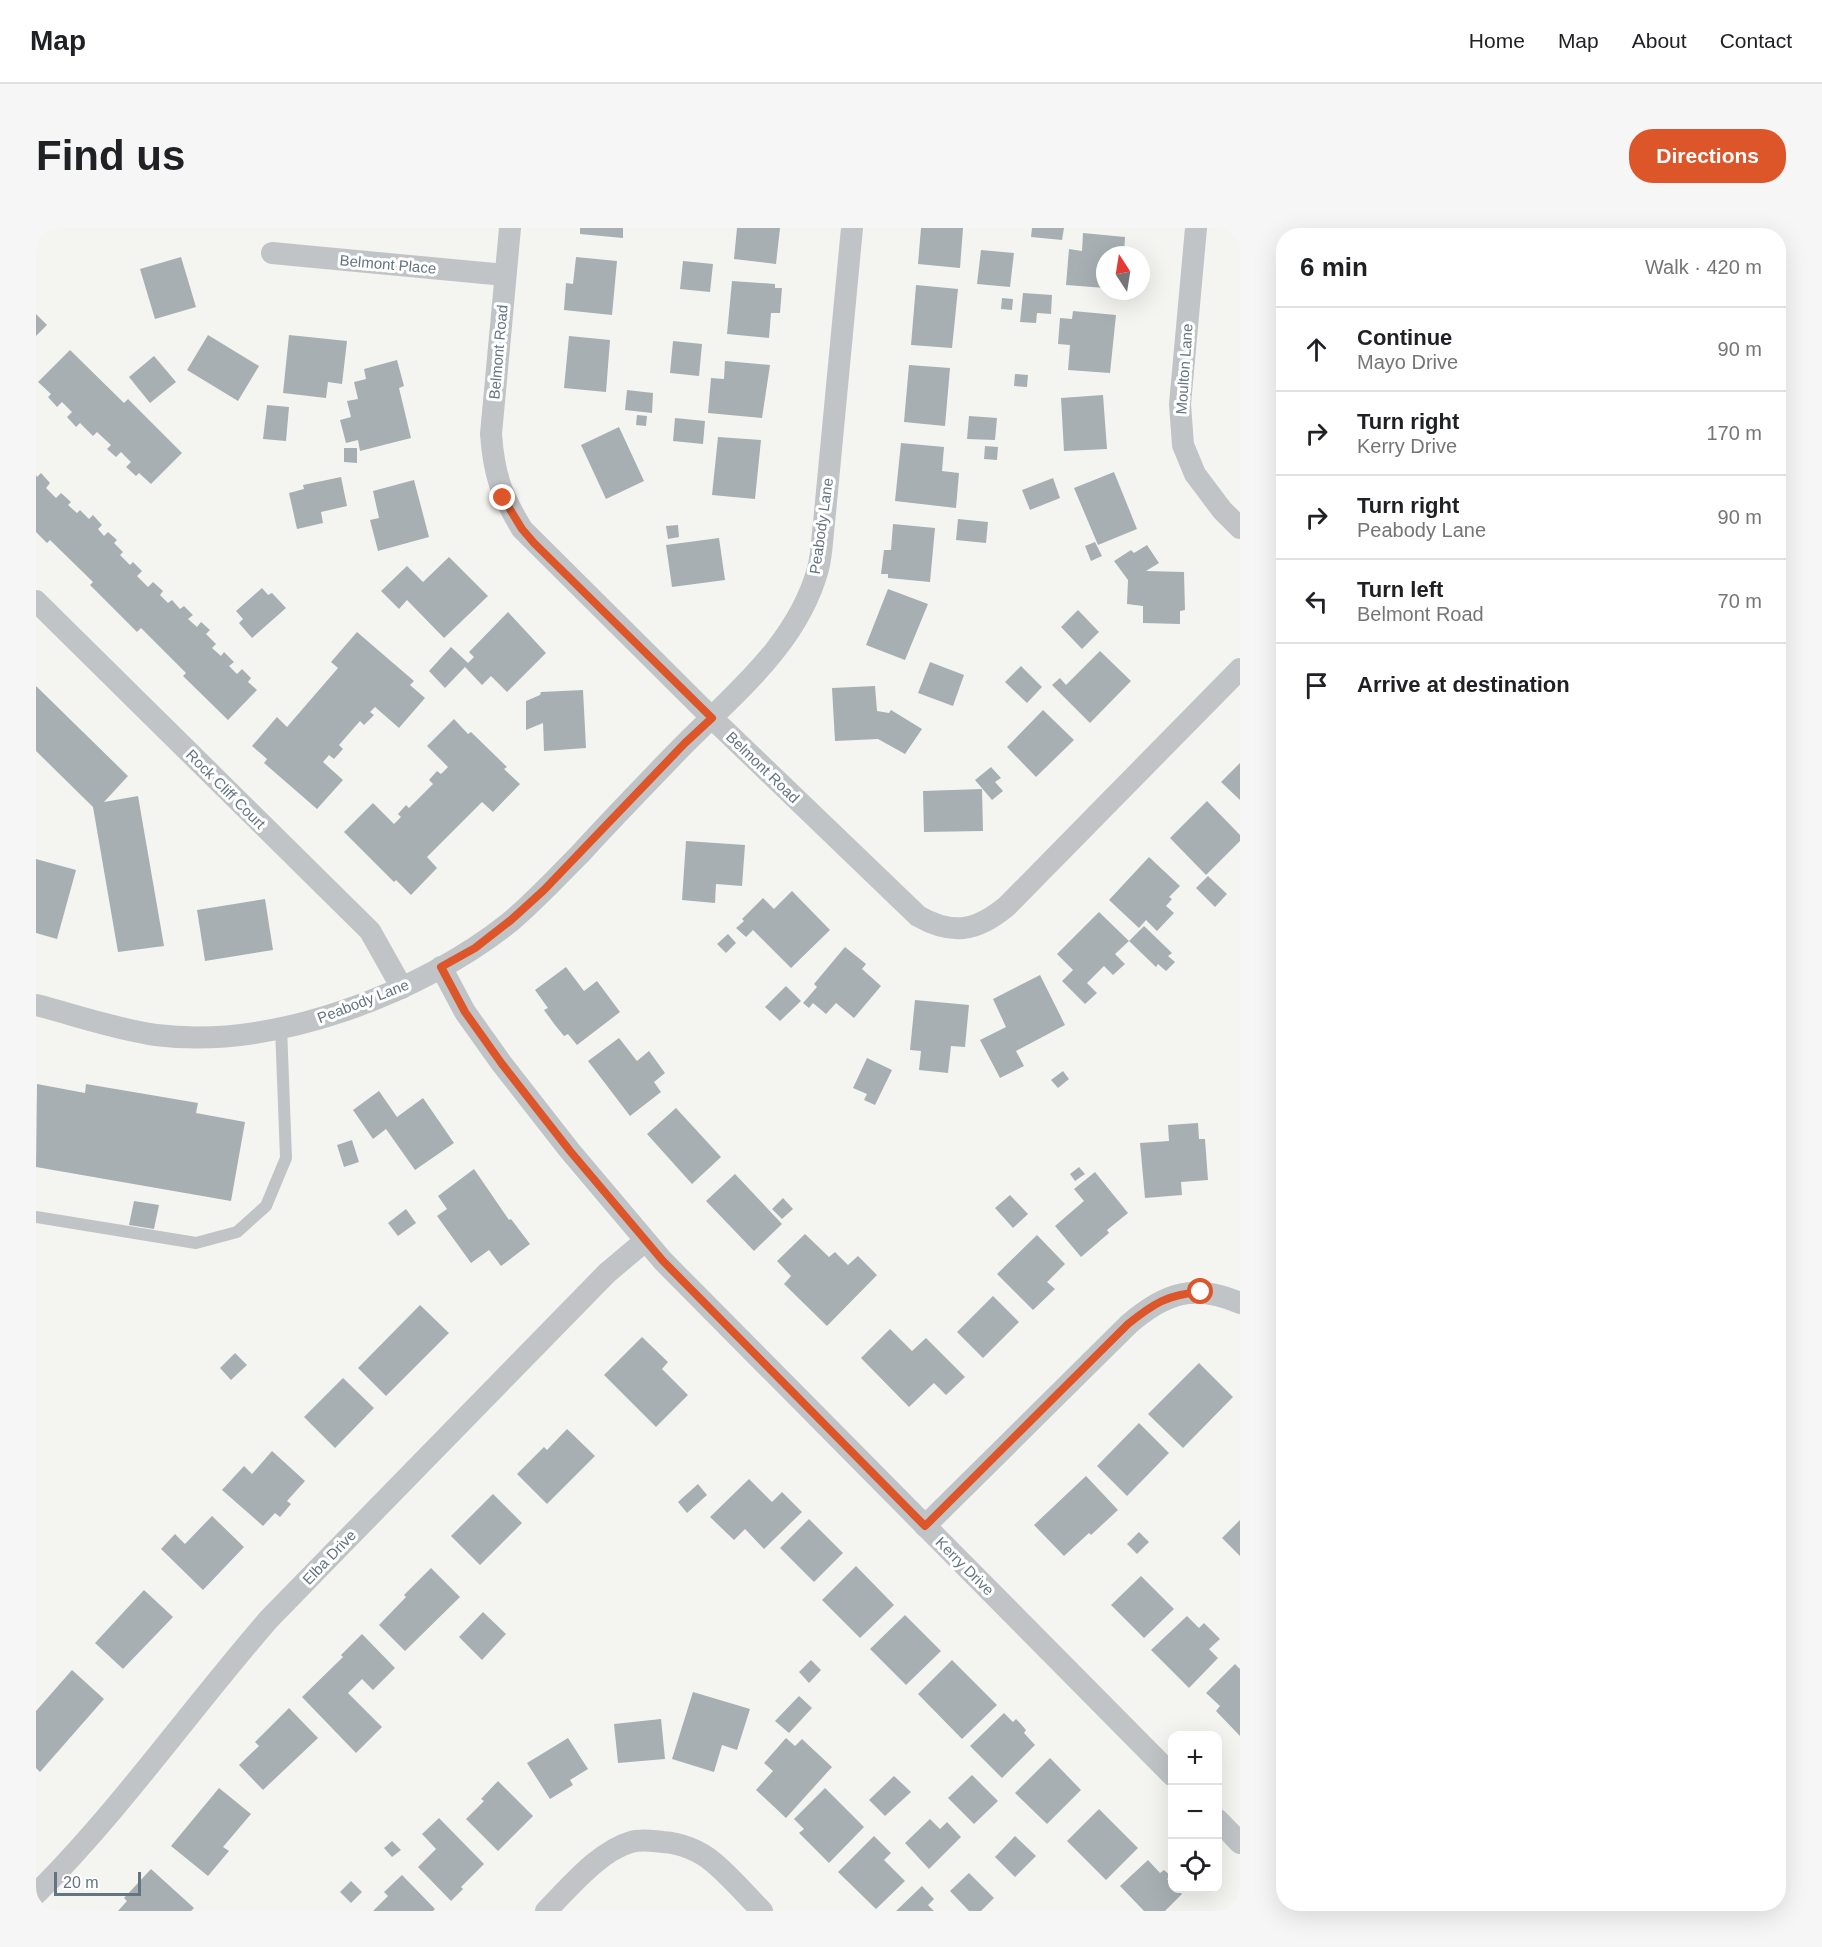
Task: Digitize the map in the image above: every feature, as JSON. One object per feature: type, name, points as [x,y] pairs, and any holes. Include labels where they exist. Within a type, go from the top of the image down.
[{"type":"street","name":"Belmont Road","points":[[510,228],[491,434],[493,460],[503,498],[522,529],[534,543],[918,916],[932,924],[949,929],[963,928],[983,924],[1007,906],[1240,669]]},
{"type":"street","name":"Peabody Lane","points":[[36,1005],[155,1035],[201,1037],[237,1035],[311,1020],[402,988],[441,967],[475,948],[544,890],[771,657],[792,629],[803,609],[818,568],[852,228]]},
{"type":"street","name":"Moulton Lane","points":[[1196,228],[1180,404],[1183,445],[1195,474],[1222,510],[1240,528]]},
{"type":"street","name":"Belmont Place","points":[[272,253],[505,275]]},
{"type":"street","name":"Rock Cliff Court","points":[[36,601],[370,931],[402,988]]},
{"type":"street","name":"Kerry Drive","points":[[441,967],[465,1012],[502,1064],[570,1151],[663,1261],[1168,1770]]},
{"type":"street","name":"Elba Drive","points":[[36,1894],[113,1811],[269,1619],[608,1272],[645,1241]]},
{"type":"street","points":[[925,1526],[1128,1324],[1149,1307],[1165,1298],[1183,1293],[1201,1292],[1221,1295],[1240,1303]]},
{"type":"street","points":[[1222,1824],[1240,1843]]},
{"type":"street","points":[[546,1911],[595,1863],[612,1851],[632,1842],[652,1841],[673,1842],[694,1850],[712,1861],[762,1911]]},
{"type":"lane","points":[[36,1217],[196,1244],[237,1232],[266,1206],[286,1158],[280,1027]]},
{"type":"building","points":[[580,228],[623,228],[623,238],[580,234]]},
{"type":"building","points":[[737,228],[780,228],[776,264],[734,259]]},
{"type":"building","points":[[921,228],[963,228],[960,268],[918,264]]},
{"type":"building","points":[[1032,228],[1064,228],[1062,240],[1031,237]]},
{"type":"building","points":[[1083,233],[1125,237],[1124,246],[1096,246],[1096,287],[1066,285],[1069,249],[1082,251]]},
{"type":"building","points":[[981,250],[1014,253],[1010,287],[977,284]]},
{"type":"building","points":[[181,257],[196,307],[155,319],[140,269]]},
{"type":"building","points":[[576,257],[617,261],[612,315],[564,310],[566,283],[573,284]]},
{"type":"building","points":[[683,261],[713,264],[710,292],[680,289]]},
{"type":"building","points":[[732,281],[775,284],[775,288],[782,288],[780,313],[771,313],[769,338],[727,334]]},
{"type":"building","points":[[916,285],[958,289],[952,348],[911,345]]},
{"type":"building","points":[[1023,293],[1052,295],[1051,314],[1037,313],[1036,323],[1020,322]]},
{"type":"building","points":[[1002,298],[1013,299],[1012,310],[1001,309]]},
{"type":"building","points":[[1073,311],[1116,315],[1110,373],[1068,370],[1070,345],[1058,344],[1060,318],[1072,319]]},
{"type":"building","points":[[36,314],[47,325],[36,336]]},
{"type":"building","points":[[208,335],[259,366],[238,401],[187,370]]},
{"type":"building","points":[[289,335],[347,341],[342,384],[328,382],[326,398],[283,393]]},
{"type":"building","points":[[569,336],[610,340],[606,392],[564,388]]},
{"type":"building","points":[[673,341],[702,344],[699,376],[670,373]]},
{"type":"building","points":[[70,350],[124,403],[128,399],[182,453],[151,484],[139,473],[136,476],[126,467],[131,462],[121,452],[116,457],[107,449],[111,445],[97,432],[93,436],[80,423],[76,427],[67,417],[72,412],[62,402],[57,407],[48,397],[51,394],[38,382]]},
{"type":"building","points":[[154,356],[176,382],[150,403],[129,377]]},
{"type":"building","points":[[397,360],[404,386],[399,388],[411,438],[360,451],[358,440],[346,443],[340,420],[351,417],[347,401],[358,399],[354,382],[366,379],[364,369]]},
{"type":"building","points":[[725,361],[770,365],[762,418],[708,413],[711,378],[724,379]]},
{"type":"building","points":[[909,365],[950,368],[945,426],[904,422]]},
{"type":"building","points":[[1015,374],[1028,375],[1027,387],[1014,386]]},
{"type":"building","points":[[627,390],[653,393],[652,413],[625,410]]},
{"type":"building","points":[[1103,395],[1107,449],[1064,451],[1061,398]]},
{"type":"building","points":[[267,405],[289,407],[286,441],[263,439]]},
{"type":"building","points":[[637,415],[647,416],[646,426],[636,425]]},
{"type":"building","points":[[969,416],[997,418],[995,440],[967,439]]},
{"type":"building","points":[[675,418],[705,421],[703,444],[673,441]]},
{"type":"building","points":[[619,427],[644,481],[606,499],[581,445]]},
{"type":"building","points":[[718,437],[761,440],[755,499],[712,495]]},
{"type":"building","points":[[901,443],[944,447],[942,471],[959,473],[956,508],[895,501]]},
{"type":"building","points":[[985,446],[998,447],[997,460],[984,459]]},
{"type":"building","points":[[344,448],[357,448],[357,463],[344,462]]},
{"type":"building","points":[[1114,472],[1137,529],[1098,545],[1074,488]]},
{"type":"building","points":[[41,473],[50,483],[46,488],[56,498],[61,493],[71,502],[68,505],[77,513],[80,510],[89,519],[93,515],[102,525],[98,529],[104,536],[108,532],[117,540],[114,543],[123,552],[120,555],[130,565],[133,562],[142,571],[137,576],[148,587],[153,582],[163,591],[160,595],[168,603],[172,600],[180,609],[184,606],[193,615],[188,619],[197,627],[201,622],[210,630],[206,634],[216,644],[212,648],[221,656],[224,652],[234,662],[229,666],[237,674],[242,669],[251,678],[248,682],[257,690],[228,720],[183,676],[186,673],[141,628],[137,632],[90,585],[93,582],[50,540],[47,543],[36,532],[36,475],[37,477]]},
{"type":"building","points":[[341,477],[347,506],[321,512],[323,523],[297,529],[289,493],[304,489],[303,485]]},
{"type":"building","points":[[1053,478],[1060,498],[1030,510],[1022,490]]},
{"type":"building","points":[[414,480],[429,537],[378,551],[370,520],[379,518],[373,491]]},
{"type":"building","points":[[958,519],[988,522],[986,543],[956,540]]},
{"type":"building","points":[[893,524],[935,528],[930,582],[888,578],[888,574],[881,574],[884,550],[891,550]]},
{"type":"building","points":[[678,525],[679,537],[668,539],[666,526]]},
{"type":"building","points":[[719,538],[725,580],[672,587],[666,545]]},
{"type":"building","points":[[1095,542],[1102,556],[1091,561],[1085,546]]},
{"type":"building","points":[[1147,545],[1159,563],[1146,571],[1184,572],[1185,610],[1180,611],[1180,624],[1143,623],[1143,606],[1127,604],[1128,580],[1114,561],[1131,550],[1134,553]]},
{"type":"building","points":[[449,557],[488,596],[444,638],[407,600],[399,609],[381,591],[407,566],[423,582]]},
{"type":"building","points":[[262,588],[268,595],[272,593],[286,608],[252,638],[239,623],[243,619],[236,611]]},
{"type":"building","points":[[888,589],[928,604],[905,660],[866,645]]},
{"type":"building","points":[[1078,610],[1099,632],[1082,649],[1061,627]]},
{"type":"building","points":[[508,612],[546,653],[507,692],[491,676],[482,685],[465,667],[445,688],[429,671],[451,647],[468,663],[474,657],[469,652]]},
{"type":"building","points":[[357,632],[414,681],[410,685],[425,698],[399,728],[375,707],[370,712],[374,715],[364,725],[360,721],[339,745],[343,749],[334,759],[329,755],[323,762],[343,780],[317,809],[264,763],[267,759],[252,746],[277,717],[287,727],[338,668],[331,662]]},
{"type":"building","points":[[1100,651],[1131,681],[1090,723],[1052,685],[1060,678],[1066,685]]},
{"type":"building","points":[[930,662],[964,675],[953,706],[918,693]]},
{"type":"building","points":[[1021,666],[1042,687],[1027,703],[1005,682]]},
{"type":"building","points":[[36,686],[128,776],[104,802],[138,796],[164,946],[118,952],[93,807],[36,751]]},
{"type":"building","points":[[875,686],[877,711],[889,713],[891,710],[922,729],[905,754],[878,739],[835,741],[832,688]]},
{"type":"building","points":[[583,690],[586,748],[544,751],[543,723],[526,730],[526,701],[540,695],[541,692]]},
{"type":"building","points":[[1043,710],[1074,740],[1036,777],[1007,747]]},
{"type":"building","points":[[454,719],[507,767],[504,769],[520,784],[493,812],[482,802],[427,857],[437,868],[411,895],[396,880],[394,882],[344,832],[373,803],[394,824],[401,817],[398,814],[406,805],[409,808],[433,784],[429,780],[437,771],[441,774],[448,767],[427,746]]},
{"type":"building","points":[[1240,763],[1240,800],[1221,782]]},
{"type":"building","points":[[991,767],[1001,778],[995,782],[1003,791],[992,800],[975,780]]},
{"type":"building","points":[[982,789],[983,831],[924,832],[923,791]]},
{"type":"building","points":[[1207,801],[1240,835],[1240,841],[1206,875],[1170,838]]},
{"type":"building","points":[[686,841],[745,845],[742,886],[716,884],[715,903],[682,900]]},
{"type":"building","points":[[1149,857],[1180,886],[1169,897],[1172,899],[1166,906],[1174,913],[1157,931],[1146,920],[1139,928],[1109,900]]},
{"type":"building","points":[[36,859],[76,870],[57,939],[36,933]]},
{"type":"building","points":[[1208,876],[1227,894],[1215,907],[1196,888]]},
{"type":"building","points":[[792,891],[830,930],[791,968],[753,930],[746,937],[736,928],[763,898],[774,909]]},
{"type":"building","points":[[265,899],[273,950],[205,961],[197,910]]},
{"type":"building","points":[[1099,912],[1129,941],[1115,954],[1125,964],[1113,975],[1104,966],[1087,983],[1097,993],[1085,1004],[1062,981],[1073,970],[1057,954]]},
{"type":"building","points":[[1144,926],[1172,953],[1168,956],[1175,962],[1166,971],[1158,964],[1156,967],[1129,941]]},
{"type":"building","points":[[728,934],[736,943],[726,953],[717,944]]},
{"type":"building","points":[[845,947],[866,964],[862,969],[881,986],[854,1018],[836,1003],[826,1014],[813,1003],[809,1008],[803,1003],[817,987],[814,984]]},
{"type":"building","points":[[566,967],[584,991],[597,981],[620,1012],[577,1045],[568,1034],[564,1036],[555,1025],[544,1010],[548,1008],[535,990]]},
{"type":"building","points":[[1040,975],[1065,1025],[1016,1051],[1024,1066],[1000,1078],[980,1040],[1006,1027],[993,999]]},
{"type":"building","points":[[786,986],[801,1001],[780,1021],[765,1007]]},
{"type":"building","points":[[915,1000],[969,1005],[965,1047],[951,1046],[948,1073],[919,1070],[921,1051],[910,1050]]},
{"type":"building","points":[[619,1038],[637,1061],[649,1051],[665,1073],[654,1082],[661,1092],[630,1116],[588,1061]]},
{"type":"building","points":[[867,1058],[892,1070],[875,1105],[864,1100],[867,1094],[853,1088]]},
{"type":"building","points":[[1063,1071],[1069,1079],[1058,1088],[1051,1080]]},
{"type":"building","points":[[37,1084],[85,1093],[86,1084],[198,1103],[196,1113],[245,1122],[231,1201],[36,1167]]},
{"type":"building","points":[[379,1091],[397,1117],[423,1098],[454,1143],[415,1170],[386,1129],[373,1139],[353,1110]]},
{"type":"building","points":[[676,1108],[721,1157],[692,1184],[647,1134]]},
{"type":"building","points":[[1198,1123],[1199,1139],[1205,1139],[1208,1180],[1181,1182],[1182,1195],[1145,1198],[1140,1143],[1169,1141],[1168,1125]]},
{"type":"building","points":[[352,1140],[359,1162],[344,1167],[337,1145]]},
{"type":"building","points":[[1079,1167],[1085,1174],[1075,1181],[1070,1174]]},
{"type":"building","points":[[474,1169],[509,1220],[511,1219],[530,1244],[501,1266],[489,1250],[471,1263],[437,1216],[447,1209],[438,1196]]},
{"type":"building","points":[[1095,1172],[1128,1213],[1107,1230],[1109,1233],[1081,1257],[1055,1226],[1084,1201],[1074,1189]]},
{"type":"building","points":[[735,1174],[782,1224],[754,1251],[706,1201]]},
{"type":"building","points":[[1010,1195],[1028,1214],[1013,1228],[995,1208]]},
{"type":"building","points":[[783,1198],[793,1209],[782,1219],[772,1209]]},
{"type":"building","points":[[134,1201],[159,1205],[154,1229],[129,1225]]},
{"type":"building","points":[[406,1209],[416,1223],[398,1236],[388,1223]]},
{"type":"building","points":[[805,1234],[829,1257],[835,1252],[848,1265],[858,1256],[877,1275],[827,1326],[784,1284],[791,1276],[777,1261]]},
{"type":"building","points":[[1037,1235],[1065,1264],[1047,1282],[1055,1289],[1033,1310],[997,1274]]},
{"type":"building","points":[[993,1296],[1019,1322],[983,1358],[957,1332]]},
{"type":"building","points":[[420,1305],[449,1333],[386,1396],[358,1368]]},
{"type":"building","points":[[890,1329],[912,1351],[926,1338],[965,1377],[946,1395],[934,1383],[909,1407],[861,1358]]},
{"type":"building","points":[[642,1337],[668,1362],[662,1369],[688,1395],[656,1427],[604,1375]]},
{"type":"building","points":[[235,1353],[247,1365],[231,1380],[220,1368]]},
{"type":"building","points":[[1199,1363],[1233,1397],[1183,1448],[1148,1414]]},
{"type":"building","points":[[343,1378],[374,1408],[335,1448],[304,1417]]},
{"type":"building","points":[[1139,1423],[1169,1453],[1127,1496],[1097,1466]]},
{"type":"building","points":[[567,1429],[595,1456],[547,1504],[517,1474],[544,1447],[547,1450]]},
{"type":"building","points":[[272,1451],[305,1481],[287,1501],[291,1504],[280,1517],[275,1513],[263,1526],[222,1490],[244,1466],[252,1474]]},
{"type":"building","points":[[1086,1476],[1118,1510],[1064,1556],[1034,1525]]},
{"type":"building","points":[[749,1479],[772,1502],[782,1492],[802,1512],[764,1549],[745,1529],[734,1540],[710,1517]]},
{"type":"building","points":[[698,1484],[707,1495],[687,1513],[678,1502]]},
{"type":"building","points":[[493,1494],[522,1523],[480,1565],[451,1536]]},
{"type":"building","points":[[212,1516],[244,1547],[203,1590],[161,1549],[175,1534],[185,1544]]},
{"type":"building","points":[[809,1519],[843,1553],[814,1582],[780,1548]]},
{"type":"building","points":[[1240,1520],[1240,1556],[1222,1538]]},
{"type":"building","points":[[1139,1532],[1149,1542],[1137,1554],[1127,1544]]},
{"type":"building","points":[[856,1566],[894,1605],[860,1638],[822,1600]]},
{"type":"building","points":[[431,1568],[460,1597],[405,1651],[379,1625]]},
{"type":"building","points":[[1141,1576],[1174,1609],[1144,1638],[1111,1605]]},
{"type":"building","points":[[144,1590],[173,1617],[123,1669],[95,1643]]},
{"type":"building","points":[[483,1612],[506,1634],[482,1660],[459,1637]]},
{"type":"building","points":[[905,1615],[941,1651],[906,1685],[870,1649]]},
{"type":"building","points":[[1187,1616],[1199,1628],[1204,1623],[1220,1639],[1209,1649],[1218,1658],[1189,1688],[1151,1650]]},
{"type":"building","points":[[362,1634],[395,1668],[373,1690],[362,1679],[348,1693],[382,1727],[356,1753],[302,1697],[343,1657],[341,1655]]},
{"type":"building","points":[[811,1660],[821,1670],[809,1683],[799,1672]]},
{"type":"building","points":[[952,1660],[997,1705],[962,1739],[918,1694]]},
{"type":"building","points":[[1235,1664],[1240,1669],[1240,1736],[1216,1711],[1220,1706],[1206,1693]]},
{"type":"building","points":[[72,1670],[104,1699],[40,1772],[36,1768],[36,1711]]},
{"type":"building","points":[[693,1692],[750,1709],[737,1750],[722,1745],[714,1772],[672,1759]]},
{"type":"building","points":[[799,1696],[812,1708],[789,1733],[775,1721]]},
{"type":"building","points":[[289,1708],[318,1738],[263,1790],[239,1765],[259,1746],[255,1742]]},
{"type":"building","points":[[1004,1713],[1013,1722],[1016,1719],[1019,1722],[1026,1730],[1024,1733],[1035,1745],[1002,1778],[970,1746]]},
{"type":"building","points":[[661,1719],[665,1759],[618,1763],[614,1724]]},
{"type":"building","points":[[568,1738],[588,1769],[570,1780],[573,1785],[550,1799],[527,1763]]},
{"type":"building","points":[[786,1738],[795,1746],[802,1739],[832,1767],[786,1818],[756,1790],[773,1771],[764,1763]]},
{"type":"building","points":[[1050,1758],[1081,1790],[1047,1824],[1015,1793]]},
{"type":"building","points":[[972,1775],[998,1801],[974,1824],[948,1798]]},
{"type":"building","points":[[894,1776],[911,1792],[885,1816],[869,1800]]},
{"type":"building","points":[[498,1781],[533,1816],[498,1851],[466,1819],[484,1801],[481,1799]]},
{"type":"building","points":[[219,1788],[251,1814],[223,1847],[229,1851],[208,1876],[171,1846]]},
{"type":"building","points":[[825,1788],[864,1827],[829,1863],[799,1833],[804,1829],[794,1819]]},
{"type":"building","points":[[1099,1809],[1138,1848],[1106,1880],[1067,1841]]},
{"type":"building","points":[[439,1818],[484,1864],[461,1887],[463,1889],[451,1901],[418,1867],[436,1849],[422,1834]]},
{"type":"building","points":[[930,1819],[940,1829],[947,1822],[961,1837],[929,1869],[905,1843]]},
{"type":"building","points":[[874,1836],[891,1853],[884,1860],[905,1881],[876,1909],[838,1872]]},
{"type":"building","points":[[1015,1836],[1036,1856],[1015,1877],[995,1857]]},
{"type":"building","points":[[392,1841],[401,1850],[392,1857],[384,1848]]},
{"type":"building","points":[[1148,1860],[1160,1873],[1164,1870],[1168,1873],[1168,1893],[1182,1894],[1165,1911],[1144,1911],[1120,1886]]},
{"type":"building","points":[[151,1869],[194,1908],[191,1911],[118,1911],[127,1901],[124,1898]]},
{"type":"building","points":[[969,1873],[994,1898],[981,1911],[969,1911],[950,1891]]},
{"type":"building","points":[[402,1875],[435,1909],[433,1911],[373,1911],[388,1896],[384,1892]]},
{"type":"building","points":[[351,1881],[362,1892],[351,1903],[340,1892]]},
{"type":"building","points":[[922,1886],[934,1899],[928,1905],[934,1911],[896,1911]]},
{"type":"route","points":[[503,498],[522,529],[534,543],[712,718],[685,743],[544,890],[475,948],[441,967],[465,1012],[502,1064],[570,1151],[663,1261],[925,1526],[1128,1324],[1149,1307],[1165,1298],[1183,1293],[1201,1292]]}]
